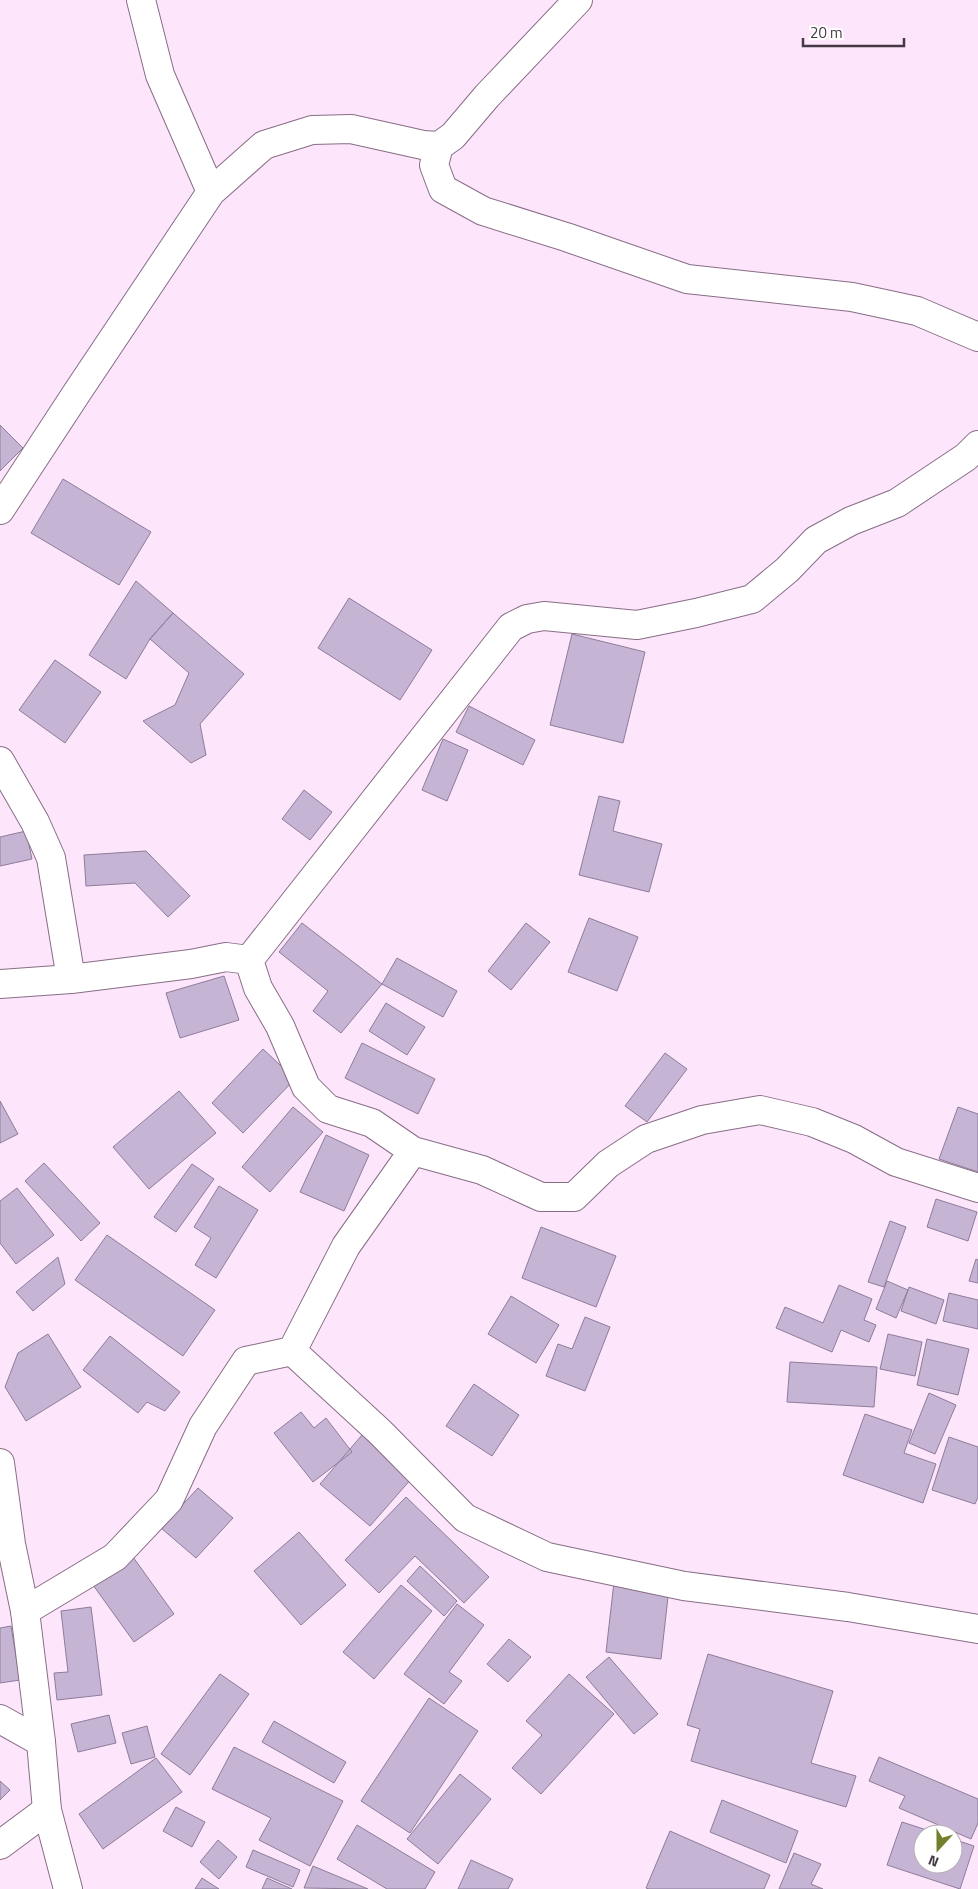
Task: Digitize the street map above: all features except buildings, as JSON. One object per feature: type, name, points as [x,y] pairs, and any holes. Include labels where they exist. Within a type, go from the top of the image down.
[{"type":"street","points":[[141,0],[160,75],[211,192]]},
{"type":"street","points":[[0,510],[211,192],[264,145],[312,130],[351,129],[423,145],[438,146],[453,136],[486,96],[578,0]]},
{"type":"street","points":[[438,146],[434,165],[443,189],[483,211],[566,237],[687,279],[852,297],[918,311],[978,337]]},
{"type":"street","points":[[249,960],[511,627],[527,619],[544,616],[637,625],[696,614],[752,599],[786,570],[816,540],[850,521],[897,503],[966,457],[978,445]]},
{"type":"street","points":[[0,761],[35,822],[51,858],[71,979]]},
{"type":"street","points":[[0,984],[71,979],[191,964],[226,957],[249,960]]},
{"type":"street","points":[[249,960],[258,988],[280,1026],[306,1087],[328,1108],[372,1123],[413,1151],[482,1170],[541,1197],[574,1197],[608,1164],[646,1139],[702,1120],[760,1110],[812,1122],[854,1139],[896,1162],[978,1188]]},
{"type":"street","points":[[25,1611],[114,1557],[169,1500],[203,1426],[246,1361],[292,1350],[346,1246],[413,1151]]},
{"type":"street","points":[[292,1350],[380,1432],[465,1518],[547,1557],[684,1586],[848,1607],[978,1629]]},
{"type":"street","points":[[0,1463],[12,1544],[25,1611],[48,1810],[68,1889]]},
{"type":"street","points":[[0,1719],[41,1742]]},
{"type":"street","points":[[0,1846],[48,1810]]}]
